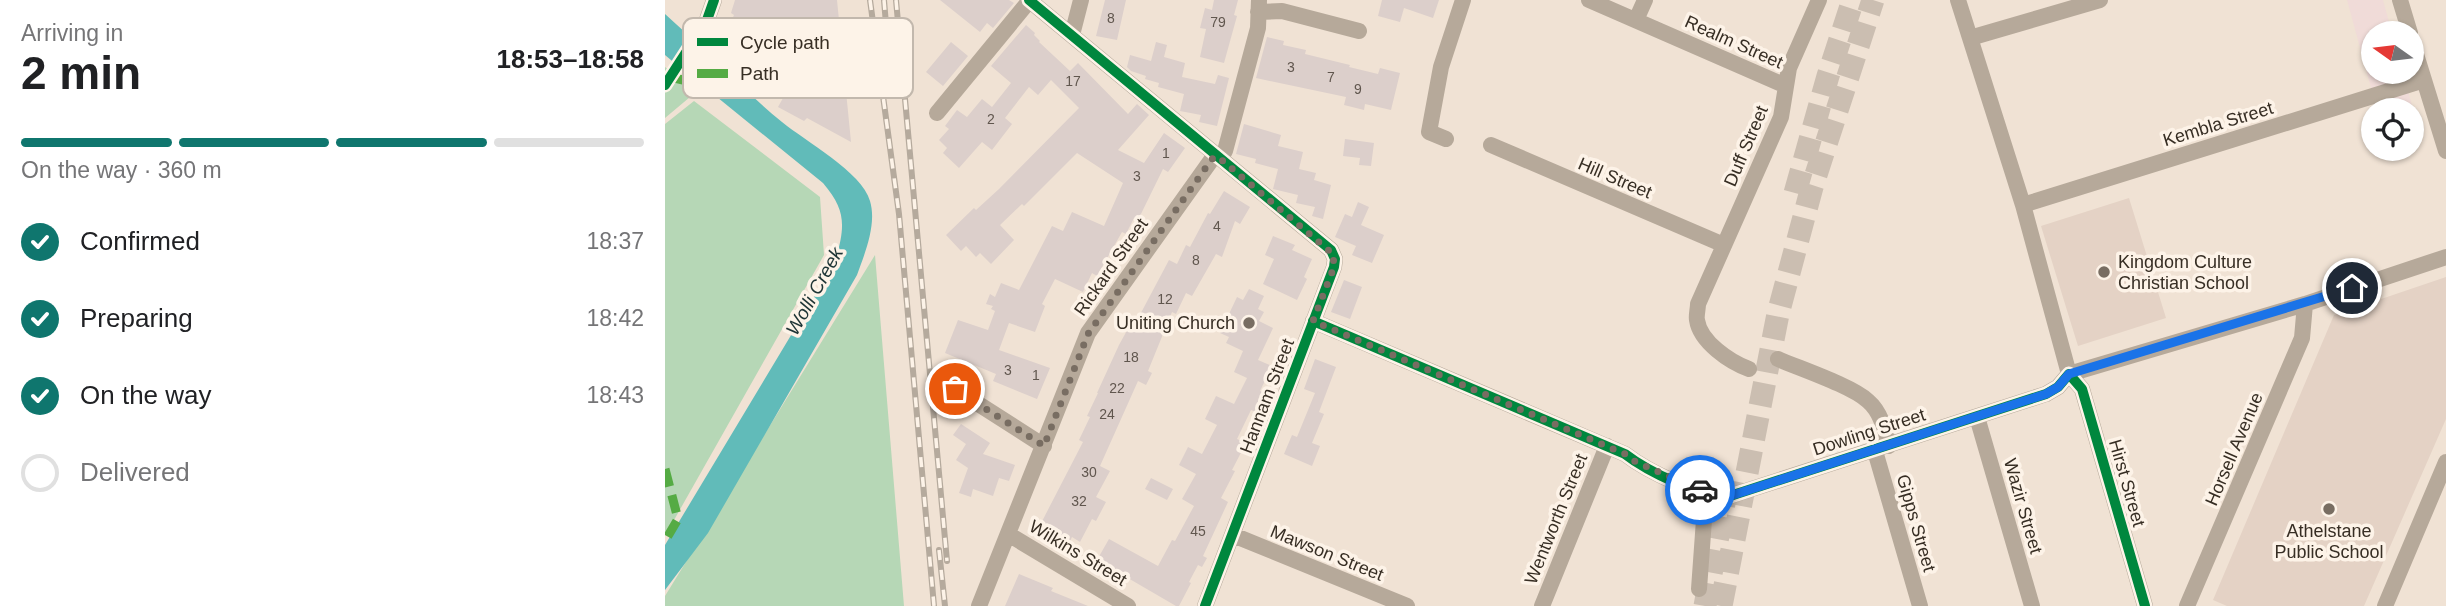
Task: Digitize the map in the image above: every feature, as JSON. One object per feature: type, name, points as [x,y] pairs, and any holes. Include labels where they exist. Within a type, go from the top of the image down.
[{"type":"street","points":[[708,18],[714,0]]},
{"type":"street","points":[[937,113],[1030,0]]},
{"type":"street","name":"Hannam Street","points":[[1030,0],[1333,254],[1334,267],[1205,606]]},
{"type":"street","points":[[1072,35],[1081,0]]},
{"type":"street","points":[[1446,139],[1429,132],[1441,67],[1463,0]]},
{"type":"street","name":"Realm Street","points":[[1589,0],[1786,86]]},
{"type":"street","points":[[1636,20],[1645,0]]},
{"type":"street","name":"Duff Street","points":[[1749,369],[1735,364],[1707,340],[1697,321],[1698,304],[1781,117],[1789,68],[1819,0]]},
{"type":"street","name":"Hirst Street","points":[[1958,0],[2023,205],[2069,374],[2082,389],[2145,606]]},
{"type":"street","points":[[1970,38],[2100,0]]},
{"type":"street","points":[[2400,0],[2406,21]]},
{"type":"street","points":[[1258,6],[1359,31]]},
{"type":"street","name":"Rickard Street","points":[[979,606],[1092,327],[1212,159],[1225,151],[1258,29],[1258,6]]},
{"type":"street","points":[[2424,80],[2446,151]]},
{"type":"street","name":"Kembla Street","points":[[2023,205],[2411,84]]},
{"type":"street","name":"Hill Street","points":[[1491,145],[1724,245]]},
{"type":"street","name":"Dowling Street","points":[[1313,321],[1607,446],[1670,478],[1706,492],[1730,496],[2046,394],[2058,387],[2069,374],[2305,304],[2446,257]]},
{"type":"street","name":"Horsell Avenue","points":[[2187,606],[2302,338],[2305,304]]},
{"type":"street","name":"Gipps Street","points":[[1778,359],[1857,393],[1870,402],[1881,419],[1882,448],[1920,606]]},
{"type":"street","points":[[955,389],[1044,446]]},
{"type":"street","name":"Wazir Street","points":[[1977,417],[2032,606]]},
{"type":"street","name":"Wentworth Street","points":[[1542,606],[1607,446]]},
{"type":"street","points":[[2385,606],[2446,462]]},
{"type":"street","points":[[1699,589],[1706,492]]},
{"type":"street","name":"Wilkins Street","points":[[1008,534],[1128,606]]},
{"type":"street","name":"Mawson Street","points":[[1233,535],[1407,606]]},
{"type":"shaded area","points":[[2347,0],[2383,0],[2389,21],[2361,21],[2361,51]]},
{"type":"shaded area","points":[[2370,84],[2406,84],[2410,98],[2374,98]]},
{"type":"shaded area","name":"Kingdom Culture Christian School","points":[[2129,198],[2166,318],[2078,346],[2041,226]]},
{"type":"shaded area","name":"Athelstane Public School","points":[[2446,277],[2446,419],[2364,606],[2227,606],[2213,600],[2334,315]]},
{"type":"green space","points":[[665,67],[683,82],[683,98],[689,98],[665,118]]},
{"type":"green space","points":[[694,101],[820,197],[824,255],[665,536],[665,124]]},
{"type":"green space","points":[[875,255],[904,606],[665,606],[665,596]]},
{"type":"water","points":[[665,14],[683,30],[683,70],[665,55]]},
{"type":"water","points":[[718,98],[756,98],[792,130],[845,168],[865,190],[870,201],[872,219],[857,275],[708,533],[665,590],[665,545],[835,262],[841,239],[842,220],[836,202],[823,183]]},
{"type":"building","points":[[735,0],[837,0],[839,18],[733,18],[734,15],[731,13]]},
{"type":"building","points":[[940,0],[1009,0],[1014,3],[993,28],[987,23],[980,32]]},
{"type":"building","points":[[1105,0],[1126,0],[1117,40],[1096,36]]},
{"type":"building","points":[[1214,0],[1238,0],[1234,15],[1237,16],[1224,63],[1200,57],[1206,29],[1200,28],[1205,8],[1212,10]]},
{"type":"building","points":[[1382,0],[1439,0],[1433,18],[1404,8],[1400,22],[1378,16]]},
{"type":"building","points":[[1026,25],[1035,33],[1039,42],[1070,71],[1078,63],[1128,114],[1137,104],[1149,115],[1118,150],[1144,163],[1164,133],[1185,148],[1168,172],[1163,169],[1138,220],[1134,218],[1126,234],[1122,232],[1097,276],[1092,273],[1083,292],[1055,279],[1042,304],[1045,306],[1035,332],[1009,323],[999,350],[1050,368],[1037,399],[993,381],[996,374],[945,353],[958,320],[988,330],[995,311],[991,309],[993,306],[986,304],[990,294],[995,297],[1001,283],[1019,290],[1052,226],[1063,231],[1072,212],[1104,226],[1123,183],[1077,153],[1024,206],[1022,204],[1000,225],[1014,240],[991,264],[980,253],[976,257],[966,246],[961,251],[946,235],[999,189],[1079,108],[1051,80],[1038,95],[1029,87],[1005,118],[1012,124],[992,150],[982,142],[959,168],[943,153],[947,148],[939,140],[949,129],[945,126],[957,110],[967,117],[982,99],[992,107],[1011,83],[991,66]]},
{"type":"building","points":[[1267,37],[1284,41],[1283,45],[1306,50],[1305,54],[1350,65],[1349,67],[1378,74],[1380,68],[1400,73],[1391,110],[1365,104],[1364,110],[1344,105],[1346,97],[1256,78]]},
{"type":"building","points":[[951,42],[968,56],[943,86],[926,72]]},
{"type":"building","points":[[1156,42],[1167,45],[1164,57],[1185,63],[1182,77],[1215,84],[1218,75],[1229,78],[1217,126],[1199,122],[1201,115],[1180,111],[1184,94],[1158,87],[1159,83],[1145,79],[1146,76],[1127,67],[1130,55],[1151,61]]},
{"type":"building","points":[[783,98],[847,98],[851,142],[807,118],[804,121],[778,107]]},
{"type":"building","points":[[1244,124],[1281,135],[1278,146],[1303,152],[1299,169],[1316,173],[1314,180],[1331,185],[1323,219],[1312,216],[1315,207],[1296,203],[1298,195],[1273,189],[1278,169],[1236,154]]},
{"type":"building","points":[[1345,139],[1374,143],[1371,166],[1359,165],[1360,158],[1343,156]]},
{"type":"building","points":[[1224,191],[1250,207],[1240,224],[1235,221],[1222,257],[1216,254],[1192,296],[1186,293],[1176,314],[1172,312],[1148,371],[1152,373],[1146,385],[1138,381],[1100,466],[1110,471],[1096,497],[1106,502],[1096,521],[1092,519],[1080,542],[1072,537],[1067,547],[1037,531],[1083,442],[1079,440],[1097,393],[1119,345],[1130,325],[1134,326],[1169,260],[1177,264],[1186,245],[1190,247],[1208,213],[1210,214]]},
{"type":"building","points":[[1358,202],[1369,207],[1361,225],[1384,235],[1372,263],[1352,255],[1356,246],[1335,237],[1345,214],[1352,217]]},
{"type":"building","points":[[1273,236],[1295,245],[1292,250],[1312,259],[1304,277],[1307,279],[1297,300],[1263,284],[1274,259],[1265,255]]},
{"type":"building","points":[[1344,280],[1362,287],[1350,319],[1331,312]]},
{"type":"building","points":[[1249,289],[1264,296],[1258,309],[1264,312],[1259,321],[1273,328],[1258,360],[1272,366],[1260,391],[1270,395],[1261,414],[1251,410],[1237,439],[1246,443],[1221,498],[1228,502],[1203,556],[1207,558],[1202,567],[1198,565],[1179,606],[1176,606],[1097,560],[1109,539],[1158,566],[1172,540],[1175,541],[1194,506],[1182,499],[1196,474],[1179,465],[1188,447],[1202,454],[1217,425],[1205,419],[1216,396],[1234,404],[1247,378],[1234,372],[1243,351],[1226,343],[1229,337],[1220,333],[1237,297],[1243,300]]},
{"type":"building","points":[[1315,359],[1336,367],[1319,412],[1324,414],[1312,443],[1320,446],[1312,466],[1284,454],[1292,435],[1297,437],[1315,393],[1304,389]]},
{"type":"building","points":[[961,424],[990,443],[983,454],[1015,465],[1009,481],[999,478],[993,496],[973,489],[971,497],[959,493],[968,468],[956,460],[966,444],[953,435]]},
{"type":"building","points":[[1151,478],[1173,489],[1167,500],[1145,489]]},
{"type":"building","points":[[1019,574],[1053,588],[1051,591],[1088,606],[1005,606]]},
{"type":"tunnel","points":[[1795,193],[1853,0]]},
{"type":"tunnel","points":[[1721,606],[1778,314],[1812,187],[1873,0]]},
{"type":"tunnel","points":[[1705,606],[1728,482]]},
{"type":"railway","points":[[870,0],[872,18]]},
{"type":"railway","points":[[884,0],[885,18]]},
{"type":"railway","points":[[896,0],[898,18]]},
{"type":"railway","points":[[883,98],[899,214],[934,606]]},
{"type":"railway","points":[[905,98],[947,561]]},
{"type":"railway","points":[[939,550],[945,606]]},
{"type":"marked path","points":[[670,77],[683,80]]},
{"type":"marked path","points":[[665,469],[678,519],[665,541]]},
{"type":"cycle path","points":[[708,18],[714,0]]},
{"type":"cycle path","points":[[1029,0],[1331,250],[1335,259],[1205,606]]},
{"type":"cycle path","points":[[665,85],[683,57]]},
{"type":"cycle path","points":[[1313,321],[1625,454],[1675,482],[1704,493],[1730,496],[2046,394],[2058,387],[2069,374],[2082,389],[2145,606]]},
{"type":"way so far","points":[[955,389],[1044,446],[1096,320],[1212,159],[1217,156],[1331,250],[1335,259],[1334,267],[1313,321],[1625,454],[1634,461],[1700,490]]},
{"type":"place","name":"Kingdom Culture Christian School","points":[[2104,272]]},
{"type":"place","name":"Uniting Church","points":[[1249,323]]},
{"type":"place","name":"Athelstane Public School","points":[[2329,509]]},
{"type":"route","points":[[1700,490],[1730,496],[1779,481],[2046,394],[2058,387],[2069,374],[2352,288]]},
{"type":"water label","name":"Wolli Creek","points":[[814,291]]}]
